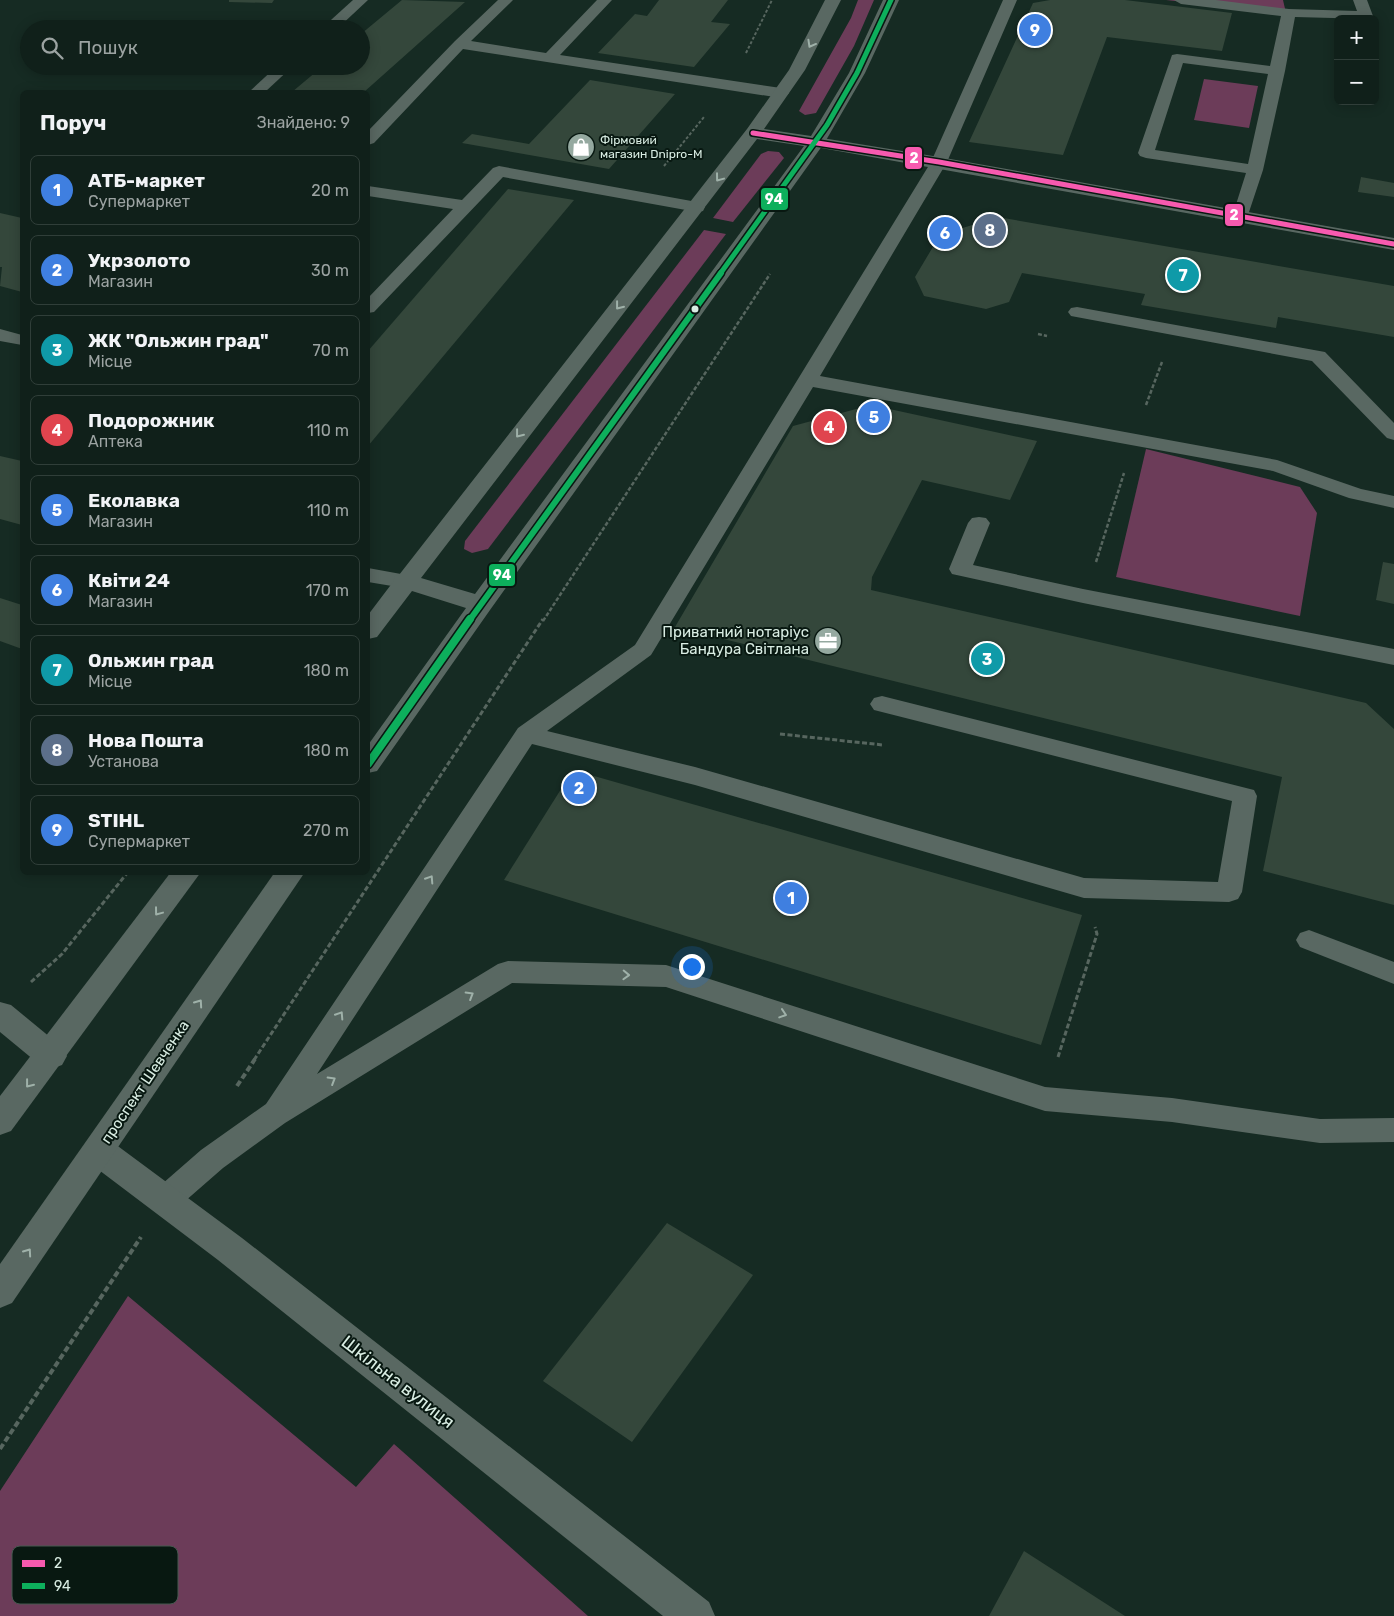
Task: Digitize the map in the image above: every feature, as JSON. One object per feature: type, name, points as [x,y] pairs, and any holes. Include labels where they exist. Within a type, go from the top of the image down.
[{"type":"street","points":[[370,628],[753,134],[797,70],[833,0]]},
{"type":"street","points":[[370,761],[481,604],[816,142],[842,103],[865,60],[891,0]]},
{"type":"street","points":[[753,134],[816,142],[938,162],[1394,244]]},
{"type":"street","points":[[404,582],[481,604]]},
{"type":"street","points":[[0,1121],[51,1056],[185,875]]},
{"type":"street","name":"проспект Шевченка","points":[[0,1292],[99,1151],[199,1002],[289,875]]},
{"type":"street","points":[[0,1014],[51,1056]]},
{"type":"street","name":"Шкільна вулиця","points":[[99,1151],[165,1200],[695,1616]]},
{"type":"lane","points":[[338,20],[361,0]]},
{"type":"lane","points":[[370,138],[460,44],[506,0]]},
{"type":"lane","points":[[550,56],[605,0]]},
{"type":"lane","points":[[275,1114],[526,734],[643,650],[808,380],[938,162],[1010,0]]},
{"type":"lane","points":[[1181,0],[1290,14],[1366,16],[1360,0]]},
{"type":"lane","points":[[1290,14],[1302,8],[1301,0]]},
{"type":"lane","points":[[1240,217],[1255,170],[1290,14]]},
{"type":"lane","points":[[460,44],[550,56],[780,93]]},
{"type":"lane","points":[[1255,170],[1146,153],[1177,58],[1278,71]]},
{"type":"lane","points":[[258,90],[276,75]]},
{"type":"lane","points":[[370,306],[500,171],[697,207]]},
{"type":"lane","points":[[370,191],[465,206]]},
{"type":"lane","points":[[1076,312],[1318,356],[1394,434]]},
{"type":"lane","points":[[0,335],[20,340]]},
{"type":"lane","points":[[808,380],[1277,466],[1356,494],[1394,502]]},
{"type":"lane","points":[[979,523],[960,569],[1083,596],[1394,656]]},
{"type":"lane","points":[[370,575],[404,582]]},
{"type":"lane","points":[[526,734],[696,776],[1084,888],[1229,892],[1245,796],[882,704]]},
{"type":"lane","points":[[1309,940],[1394,973]]},
{"type":"lane","points":[[165,1200],[212,1159],[275,1114],[508,972],[666,976],[1046,1099],[1172,1110],[1320,1132],[1394,1130]]},
{"type":"path","points":[[234,1092],[772,272]]},
{"type":"path","points":[[780,734],[887,746]]},
{"type":"path","points":[[28,985],[62,954],[126,875]]},
{"type":"path","points":[[1046,1099],[1097,934],[1084,888]]},
{"type":"path","points":[[0,1449],[165,1200]]},
{"type":"shaded area","points":[[858,0],[874,0],[854,46],[816,113],[805,115],[799,111],[851,18]]},
{"type":"shaded area","points":[[1166,0],[1283,0],[1286,13]]},
{"type":"shaded area","points":[[1204,79],[1258,86],[1249,128],[1194,120]]},
{"type":"shaded area","points":[[768,151],[779,152],[784,158],[733,222],[713,218],[761,154]]},
{"type":"shaded area","points":[[704,230],[726,234],[488,549],[472,553],[464,549],[465,541]]},
{"type":"shaded area","points":[[1146,449],[1300,487],[1317,513],[1300,616],[1116,577]]},
{"type":"shaded area","points":[[128,1296],[356,1487],[394,1444],[588,1616],[0,1616],[0,1491]]},
{"type":"building","points":[[229,0],[274,0],[272,3],[229,2]]},
{"type":"building","points":[[402,0],[465,2],[366,90],[294,90],[312,75],[370,75],[370,27]]},
{"type":"building","points":[[659,0],[728,0],[711,22],[730,24],[694,67],[598,53],[635,14],[647,16]]},
{"type":"building","points":[[1050,0],[1125,0],[1232,13],[1222,51],[1107,37],[1063,155],[969,142],[1033,3]]},
{"type":"building","points":[[590,80],[675,94],[609,169],[462,143],[472,134],[529,144]]},
{"type":"building","points":[[1361,177],[1394,183],[1394,197],[1358,192]]},
{"type":"building","points":[[508,189],[574,200],[370,444],[370,349]]},
{"type":"building","points":[[0,213],[20,218],[20,291],[0,286],[2,267],[0,267]]},
{"type":"building","points":[[998,217],[1394,286],[1394,337],[1278,317],[1276,328],[1141,305],[1145,294],[1022,273],[1009,302],[986,309],[924,296],[915,277],[940,235]]},
{"type":"building","points":[[871,405],[1037,441],[1010,500],[922,480],[872,577],[871,590],[1366,703],[1394,729],[1394,905],[1263,871],[1282,777],[675,627],[793,426]]},
{"type":"building","points":[[0,456],[20,461],[20,524],[0,519]]},
{"type":"building","points":[[1383,562],[1394,564],[1394,604],[1376,600]]},
{"type":"building","points":[[0,598],[20,604],[20,648],[0,641]]},
{"type":"building","points":[[573,770],[1082,915],[1041,1045],[504,880]]},
{"type":"building","points":[[667,1223],[753,1275],[632,1442],[543,1381]]},
{"type":"building","points":[[1024,1551],[1125,1616],[989,1616]]},
{"type":"transit line","name":"94","points":[[370,761],[481,604],[816,142],[838,108],[857,73],[891,0]]},
{"type":"transit line","name":"2","points":[[753,133],[939,162],[1394,244]]},
{"type":"place","name":"STIHL","points":[[1035,30]]},
{"type":"place","name":"Фірмовий магазин Dnipro-M","points":[[581,147]]},
{"type":"place","name":"Нова Пошта","points":[[990,230]]},
{"type":"place","name":"Квіти 24","points":[[945,233]]},
{"type":"place","name":"Ольжин град","points":[[1183,275]]},
{"type":"place","name":"Еколавка","points":[[874,417]]},
{"type":"place","name":"Подорожник","points":[[829,427]]},
{"type":"place","name":"Приватний нотаріус Бандура Світлана","points":[[828,641]]},
{"type":"place","name":"ЖК \"Ольжин град\"","points":[[987,659]]},
{"type":"place","name":"Укрзолото","points":[[579,788]]},
{"type":"place","name":"АТБ-маркет","points":[[791,898]]}]
